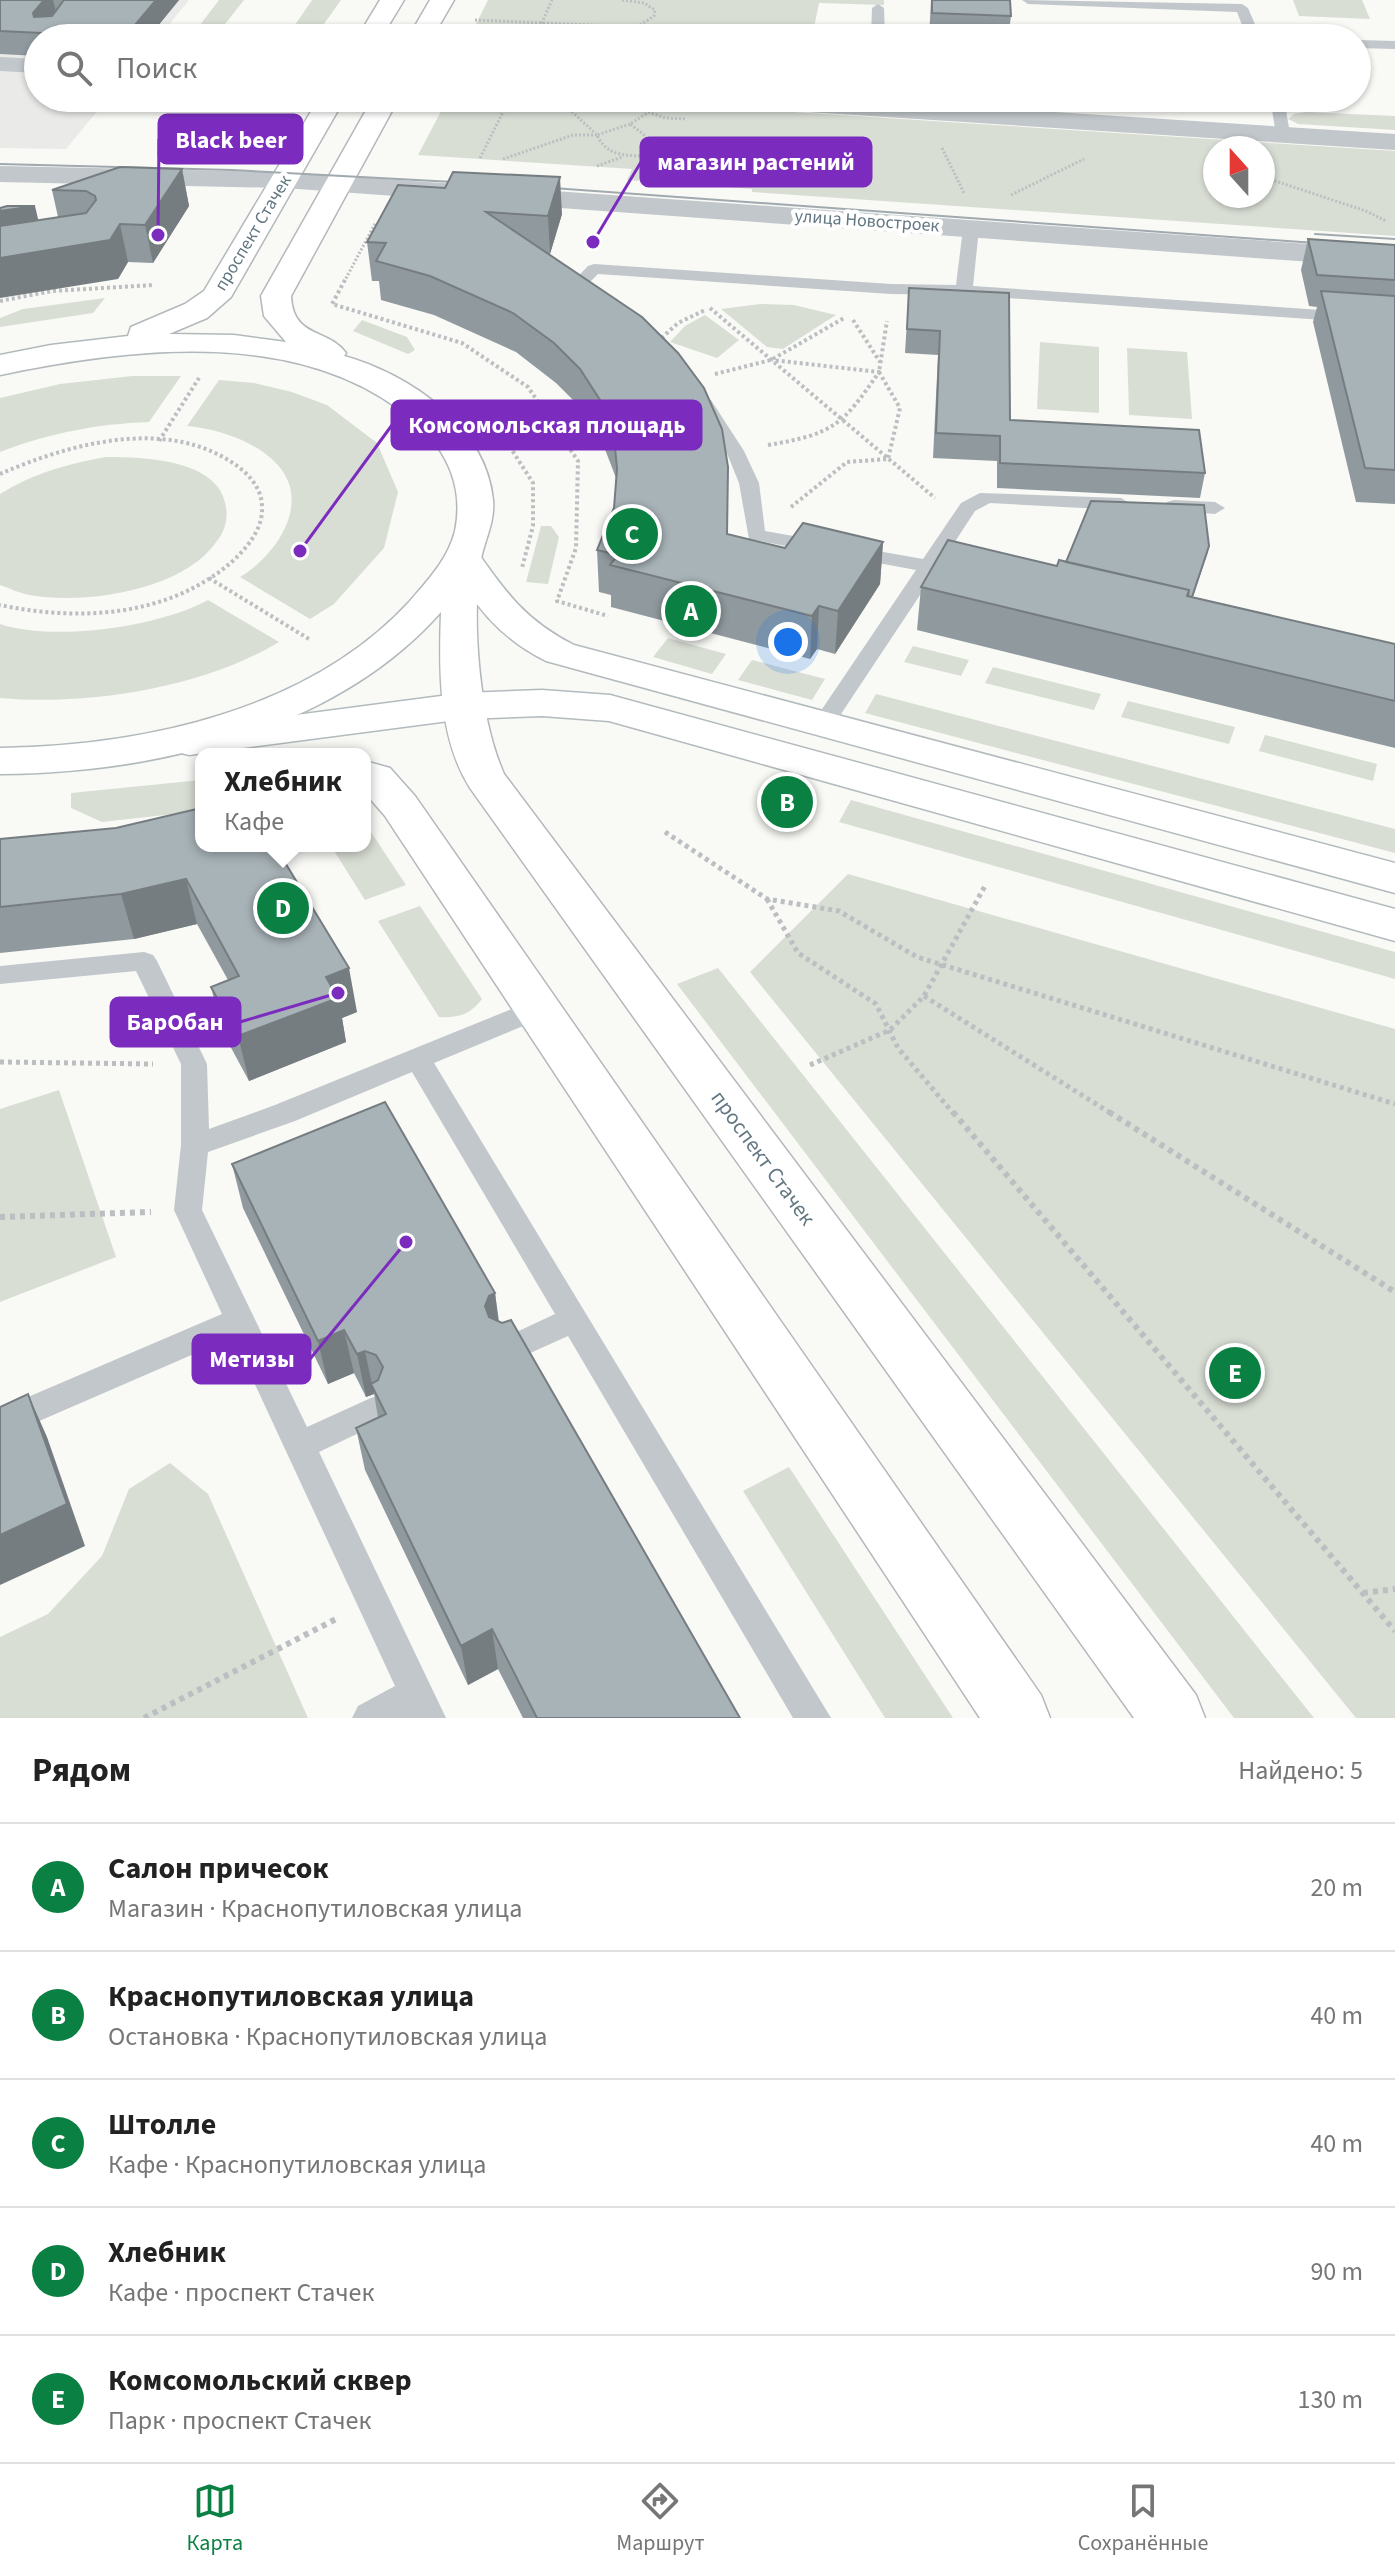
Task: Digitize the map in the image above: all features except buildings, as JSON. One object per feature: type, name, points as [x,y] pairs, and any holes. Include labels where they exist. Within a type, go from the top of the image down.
[{"type":"main road","points":[[377,24],[392,0]]},
{"type":"main road","points":[[428,24],[442,0]]},
{"type":"main road","name":"проспект Стачек","points":[[96,347],[171,324],[216,297],[324,112]]},
{"type":"main road","points":[[369,377],[345,359],[300,338],[275,310],[276,296],[378,112]]},
{"type":"main road","points":[[0,365],[96,347],[183,343],[243,346],[331,363],[395,390],[438,422],[465,460],[475,502],[473,530],[463,558],[423,616],[354,669],[261,715],[151,747]]},
{"type":"main road","points":[[463,558],[503,618],[529,639],[550,649],[1395,878]]},
{"type":"main road","name":"проспект Стачек","points":[[463,558],[460,614],[464,706],[474,756],[485,778],[1173,1718]]},
{"type":"main road","points":[[0,761],[81,758],[464,706],[530,703],[610,708],[1395,925]]},
{"type":"main road","points":[[151,747],[195,751]]},
{"type":"main road","points":[[371,777],[400,806],[1018,1718]]},
{"type":"street","points":[[985,112],[1395,142]]},
{"type":"street","name":"улица Новостроек","points":[[0,174],[338,183],[1395,259]]},
{"type":"lane","points":[[1028,0],[1242,8],[1248,24]]},
{"type":"lane","points":[[878,8],[878,24]]},
{"type":"lane","points":[[1371,44],[1395,45]]},
{"type":"lane","points":[[1279,112],[1283,134]]},
{"type":"lane","points":[[964,290],[971,229]]},
{"type":"lane","points":[[597,309],[572,291],[594,269],[891,289],[964,290],[1395,320]]},
{"type":"lane","points":[[651,348],[710,411],[735,451],[749,483],[756,535],[930,565],[989,579]]},
{"type":"lane","points":[[823,724],[968,507],[987,497],[1215,508]]},
{"type":"lane","points":[[0,975],[144,961],[194,1064],[195,1145],[188,1210],[422,1706],[370,1718]]},
{"type":"lane","points":[[195,1145],[285,1113],[538,1009]]},
{"type":"lane","points":[[418,1058],[813,1718]]},
{"type":"lane","points":[[508,1350],[574,1319]]},
{"type":"lane","points":[[0,1424],[240,1320]]},
{"type":"lane","points":[[298,1447],[373,1411]]},
{"type":"path","points":[[541,22],[552,0]]},
{"type":"path","points":[[622,0],[644,3],[655,10],[654,16],[642,24]]},
{"type":"path","points":[[469,19],[579,24]]},
{"type":"path","points":[[475,168],[503,112]]},
{"type":"path","points":[[572,112],[597,135],[606,150],[623,156],[664,161]]},
{"type":"path","points":[[503,158],[573,135],[597,135],[630,124],[649,112]]},
{"type":"path","points":[[630,124],[643,134],[664,161],[688,179]]},
{"type":"path","points":[[1002,199],[1109,146],[1132,133],[1135,125]]},
{"type":"path","points":[[941,146],[966,196]]},
{"type":"path","points":[[1275,181],[1366,211],[1393,225]]},
{"type":"path","points":[[382,210],[332,304],[462,343],[528,387],[578,461],[576,548],[557,601],[608,616]]},
{"type":"path","points":[[0,301],[52,291],[154,285]]},
{"type":"path","points":[[757,447],[819,436],[845,422],[879,372],[891,289]]},
{"type":"path","points":[[651,348],[678,323],[709,308],[721,306]]},
{"type":"path","points":[[709,308],[961,520]]},
{"type":"path","points":[[839,311],[850,315],[881,363]]},
{"type":"path","points":[[686,382],[771,360],[850,315]]},
{"type":"path","points":[[771,360],[879,372]]},
{"type":"path","points":[[159,441],[204,370]]},
{"type":"path","points":[[879,372],[900,408],[888,459]]},
{"type":"path","points":[[498,430],[581,409]]},
{"type":"path","points":[[0,474],[60,450],[127,440],[159,441],[191,446],[229,461],[254,482],[262,500],[261,520],[252,540],[235,560],[179,593],[145,605],[107,612],[46,613],[0,605]]},
{"type":"path","points":[[756,535],[847,462],[888,459]]},
{"type":"path","points":[[209,578],[309,639]]},
{"type":"path","points":[[665,832],[767,899],[839,911],[917,957],[1395,1104]]},
{"type":"path","points":[[810,1065],[890,1030],[924,996],[985,886]]},
{"type":"path","points":[[767,899],[798,953],[876,1004],[898,1048],[1395,1631]]},
{"type":"path","points":[[924,996],[1395,1292]]},
{"type":"path","points":[[0,1062],[194,1064]]},
{"type":"path","points":[[0,1217],[158,1212]]},
{"type":"path","points":[[1362,1593],[1395,1589]]},
{"type":"path","points":[[144,1718],[372,1601]]},
{"type":"shaded area","points":[[0,0],[189,0],[169,24],[24,24],[24,112],[96,112],[66,149],[0,148]]},
{"type":"shaded area","points":[[219,0],[244,0],[225,24],[201,24]]},
{"type":"shaded area","points":[[312,0],[341,0],[324,24],[296,24]]},
{"type":"shaded area","points":[[488,0],[884,0],[884,5],[819,3],[815,24],[476,24]]},
{"type":"shaded area","points":[[1293,0],[1362,0],[1370,19],[1299,16]]},
{"type":"shaded area","points":[[441,112],[792,112],[1203,139],[1203,208],[1275,208],[1275,143],[1395,151],[1395,236],[752,192],[752,189],[627,180],[632,169],[418,155]]},
{"type":"shaded area","points":[[1294,114],[1395,116],[1395,130],[1298,124],[1288,119]]},
{"type":"shaded area","points":[[105,298],[93,313],[0,327],[0,318],[23,309]]},
{"type":"shaded area","points":[[760,304],[794,305],[836,315],[783,349],[767,347],[721,309]]},
{"type":"shaded area","points":[[705,315],[739,340],[717,358],[670,342],[685,326]]},
{"type":"shaded area","points":[[362,320],[407,337],[415,350],[408,354],[353,331]]},
{"type":"shaded area","points":[[1040,342],[1099,347],[1099,413],[1037,409]]},
{"type":"shaded area","points":[[1127,348],[1187,352],[1192,419],[1129,415]]},
{"type":"shaded area","points":[[132,376],[181,376],[149,422],[73,431],[0,452],[0,398],[60,384]]},
{"type":"shaded area","points":[[219,380],[254,383],[327,405],[377,443],[398,492],[384,548],[334,604],[310,619],[240,577],[276,544],[290,515],[292,499],[281,469],[262,451],[238,438],[187,426]]},
{"type":"shaded area","points":[[106,457],[178,464],[210,479],[221,491],[227,511],[224,529],[217,541],[201,558],[181,572],[131,590],[77,598],[51,598],[25,594],[0,585],[0,494],[51,470]]},
{"type":"shaded area","points":[[541,526],[551,526],[559,537],[548,584],[526,582]]},
{"type":"shaded area","points":[[208,600],[279,642],[216,671],[144,690],[70,699],[0,698],[0,624],[48,632],[106,629],[162,618]]},
{"type":"shaded area","points":[[668,638],[726,654],[712,674],[653,657]]},
{"type":"shaded area","points":[[913,646],[969,660],[961,676],[904,662]]},
{"type":"shaded area","points":[[752,660],[825,679],[812,700],[738,680]]},
{"type":"shaded area","points":[[993,667],[1101,694],[1094,710],[985,683]]},
{"type":"shaded area","points":[[876,694],[1395,829],[1395,853],[865,713]]},
{"type":"shaded area","points":[[1128,701],[1235,727],[1229,744],[1121,717]]},
{"type":"shaded area","points":[[1265,735],[1377,764],[1373,781],[1259,751]]},
{"type":"shaded area","points":[[195,781],[195,812],[102,822],[71,808],[71,793]]},
{"type":"shaded area","points":[[851,800],[1395,952],[1395,979],[839,822]]},
{"type":"shaded area","points":[[371,832],[406,885],[365,900],[335,852],[371,852]]},
{"type":"shaded area","points":[[848,874],[1395,1029],[1395,1718],[1356,1718],[750,972]]},
{"type":"shaded area","points":[[420,906],[482,999],[463,1014],[439,1017],[378,921]]},
{"type":"shaded area","points":[[718,968],[1314,1718],[1234,1718],[677,984]]},
{"type":"shaded area","points":[[59,1090],[116,1257],[0,1302],[0,1109]]},
{"type":"shaded area","points":[[170,1463],[208,1494],[308,1718],[0,1718],[0,1637],[48,1614],[102,1556],[129,1489]]},
{"type":"shaded area","points":[[789,1467],[953,1718],[885,1718],[743,1491]]},
{"type":"tram line","points":[[0,164],[232,170],[472,183]]},
{"type":"tram line","points":[[539,187],[1329,244]]},
{"type":"tram line","points":[[1315,234],[1395,239]]},
{"type":"place","name":"Black beer","points":[[158,235]]},
{"type":"place","name":"магазин растений","points":[[593,242]]},
{"type":"place","name":"Штолле","points":[[632,534]]},
{"type":"place","name":"Комсомольская площадь","points":[[300,551]]},
{"type":"place","name":"Салон причесок","points":[[691,611]]},
{"type":"place","name":"Краснопутиловская улица","points":[[787,802]]},
{"type":"place","name":"Хлебник","points":[[283,908]]},
{"type":"place","name":"БарОбан","points":[[338,993]]},
{"type":"place","name":"Метизы","points":[[406,1242]]},
{"type":"place","name":"Комсомольский сквер","points":[[1235,1373]]}]
